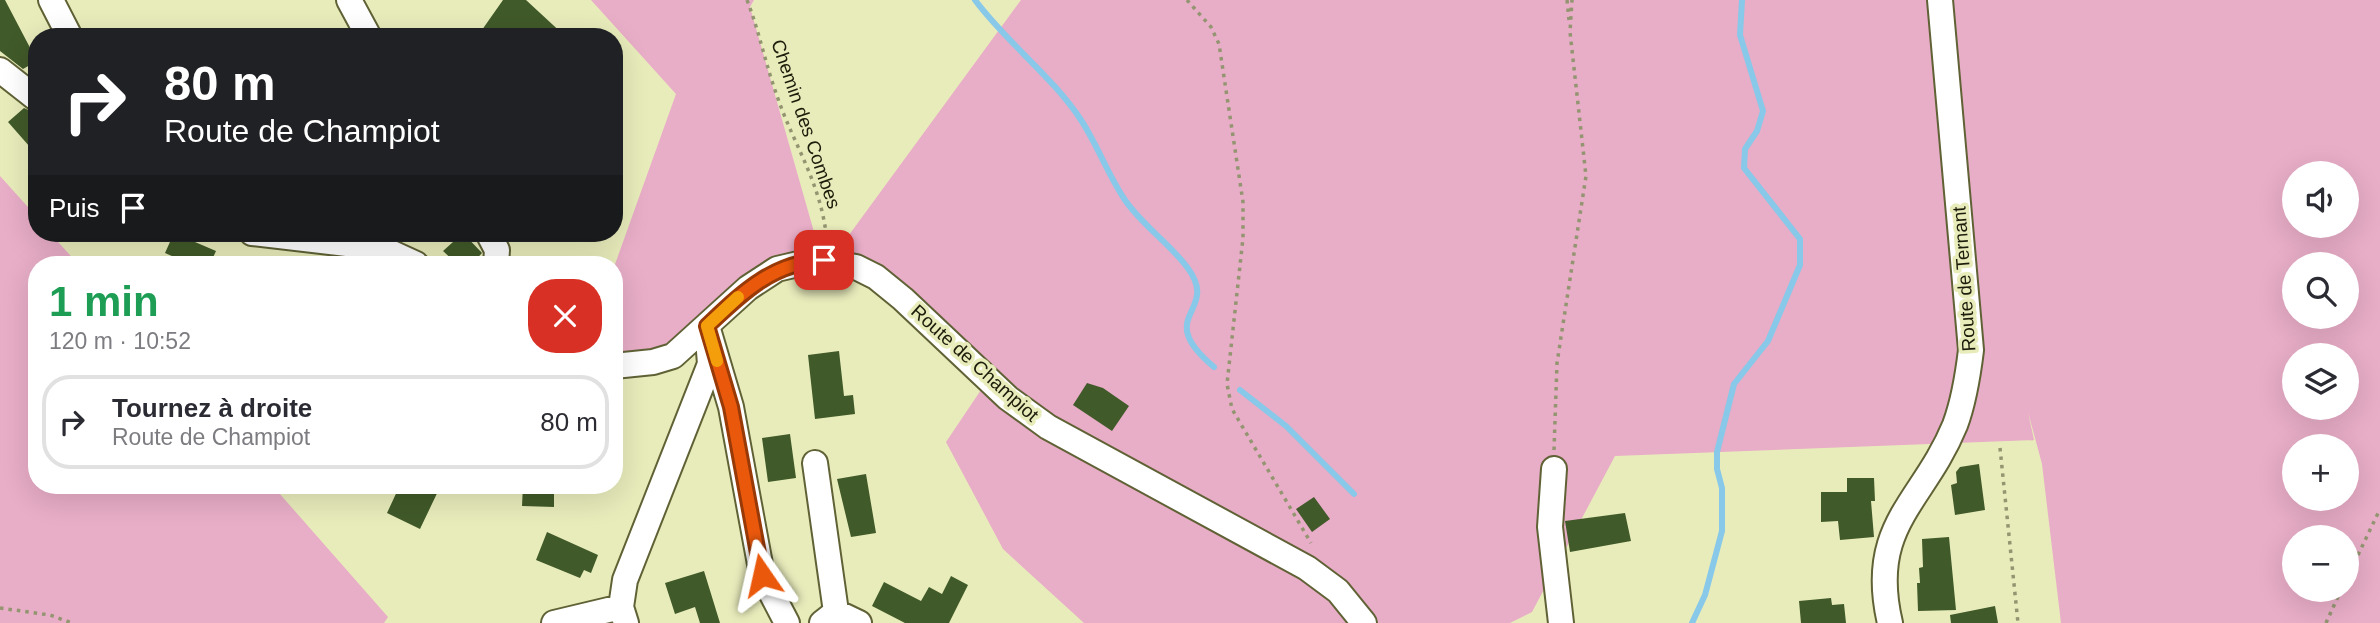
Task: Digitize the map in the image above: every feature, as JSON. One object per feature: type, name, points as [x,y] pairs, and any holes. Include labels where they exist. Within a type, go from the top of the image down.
[{"type":"street","points":[[51,0],[65,28]]},
{"type":"street","points":[[349,0],[364,28]]},
{"type":"street","name":"Route de Ternant","points":[[1890,623],[1883,577],[1887,545],[1901,515],[1955,424],[1967,380],[1971,351],[1940,0]]},
{"type":"street","points":[[0,70],[28,92]]},
{"type":"street","points":[[329,242],[381,248],[398,256]]},
{"type":"street","name":"Route de Champiot","points":[[623,365],[653,362],[673,356],[748,288],[777,269],[805,261],[830,260],[856,267],[876,277],[1009,398],[1048,427],[1307,568],[1338,591],[1364,623]]},
{"type":"street","points":[[554,623],[623,615],[625,580],[634,553],[710,364],[707,326]]},
{"type":"street","points":[[707,326],[731,407],[762,575],[778,611],[787,623]]},
{"type":"street","points":[[815,464],[829,617],[859,623]]},
{"type":"street","points":[[1554,469],[1550,527],[1561,623]]},
{"type":"path","name":"Chemin des Combes","points":[[747,0],[776,95],[807,161],[824,208],[830,260]]},
{"type":"path","points":[[1187,0],[1204,17],[1219,44],[1243,202],[1243,238],[1227,384],[1232,410],[1316,551]]},
{"type":"path","points":[[1554,469],[1557,363],[1586,176],[1570,32],[1570,0]]},
{"type":"path","points":[[2000,448],[2018,623]]},
{"type":"path","points":[[2359,553],[2380,509]]},
{"type":"path","points":[[2326,623],[2336,602]]},
{"type":"path","points":[[0,608],[50,615],[72,623]]},
{"type":"shaded area","points":[[591,0],[754,0],[750,7],[816,239],[749,277],[662,356],[623,357],[623,256],[618,256],[676,94],[623,35],[623,28],[616,28]]},
{"type":"shaded area","points":[[1021,0],[2380,0],[2380,623],[2061,623],[2042,464],[2028,412],[2034,440],[1615,456],[1532,612],[1510,623],[1084,623],[1003,549],[946,442],[989,378],[909,292],[838,250]]},
{"type":"shaded area","points":[[0,176],[28,207],[28,242],[58,242],[71,256],[28,256],[28,494],[280,494],[388,617],[384,623],[0,623]]},
{"type":"building","points":[[0,0],[5,0],[28,44],[28,66],[23,69],[0,51]]},
{"type":"building","points":[[503,0],[526,0],[556,28],[483,28]]},
{"type":"building","points":[[24,108],[28,110],[28,145],[8,122]]},
{"type":"building","points":[[170,242],[195,242],[216,251],[214,256],[172,256],[165,253]]},
{"type":"building","points":[[453,242],[472,242],[482,253],[479,256],[448,256],[443,251]]},
{"type":"building","points":[[839,351],[844,396],[853,395],[855,414],[815,419],[808,355]]},
{"type":"building","points":[[1087,383],[1103,388],[1129,406],[1112,431],[1073,405]]},
{"type":"building","points":[[790,434],[796,478],[768,482],[762,438]]},
{"type":"building","points":[[1979,464],[1985,510],[1955,515],[1951,485],[1957,483],[1956,472],[1960,467]]},
{"type":"building","points":[[866,474],[876,533],[851,537],[837,479]]},
{"type":"building","points":[[1847,478],[1874,478],[1875,501],[1871,501],[1874,537],[1840,540],[1838,521],[1821,522],[1821,492],[1847,492]]},
{"type":"building","points":[[396,494],[437,494],[420,529],[387,513]]},
{"type":"building","points":[[523,494],[554,494],[554,507],[522,506]]},
{"type":"building","points":[[1314,497],[1330,519],[1312,532],[1296,509]]},
{"type":"building","points":[[1625,513],[1631,541],[1570,552],[1565,521]]},
{"type":"building","points":[[547,532],[598,555],[591,573],[584,570],[580,578],[536,560]]},
{"type":"building","points":[[1949,537],[1956,610],[1918,611],[1917,583],[1920,583],[1919,568],[1923,567],[1922,539]]},
{"type":"building","points":[[704,571],[720,623],[700,623],[695,607],[675,614],[665,583]]},
{"type":"building","points":[[951,576],[968,585],[949,623],[905,623],[872,606],[884,582],[921,601],[929,587],[942,594]]},
{"type":"building","points":[[1831,598],[1832,605],[1844,604],[1846,623],[1801,623],[1799,601]]},
{"type":"building","points":[[1995,606],[1998,623],[1951,623],[1950,615]]},
{"type":"waterway","points":[[975,0],[1069,104],[1087,130],[1125,200],[1187,267],[1196,282],[1197,295],[1187,324],[1188,335],[1196,349],[1214,367]]},
{"type":"waterway","points":[[1692,623],[1705,595],[1722,531],[1722,488],[1717,469],[1717,452],[1734,384],[1768,341],[1800,265],[1800,239],[1744,168],[1745,149],[1757,131],[1763,111],[1740,35],[1742,0]]},
{"type":"waterway","points":[[1240,390],[1286,426],[1354,494]]},
{"type":"slow traffic","points":[[717,361],[707,326],[738,297]]},
{"type":"route","points":[[762,575],[731,407],[707,326],[748,288],[777,269],[805,261],[824,260]]}]
